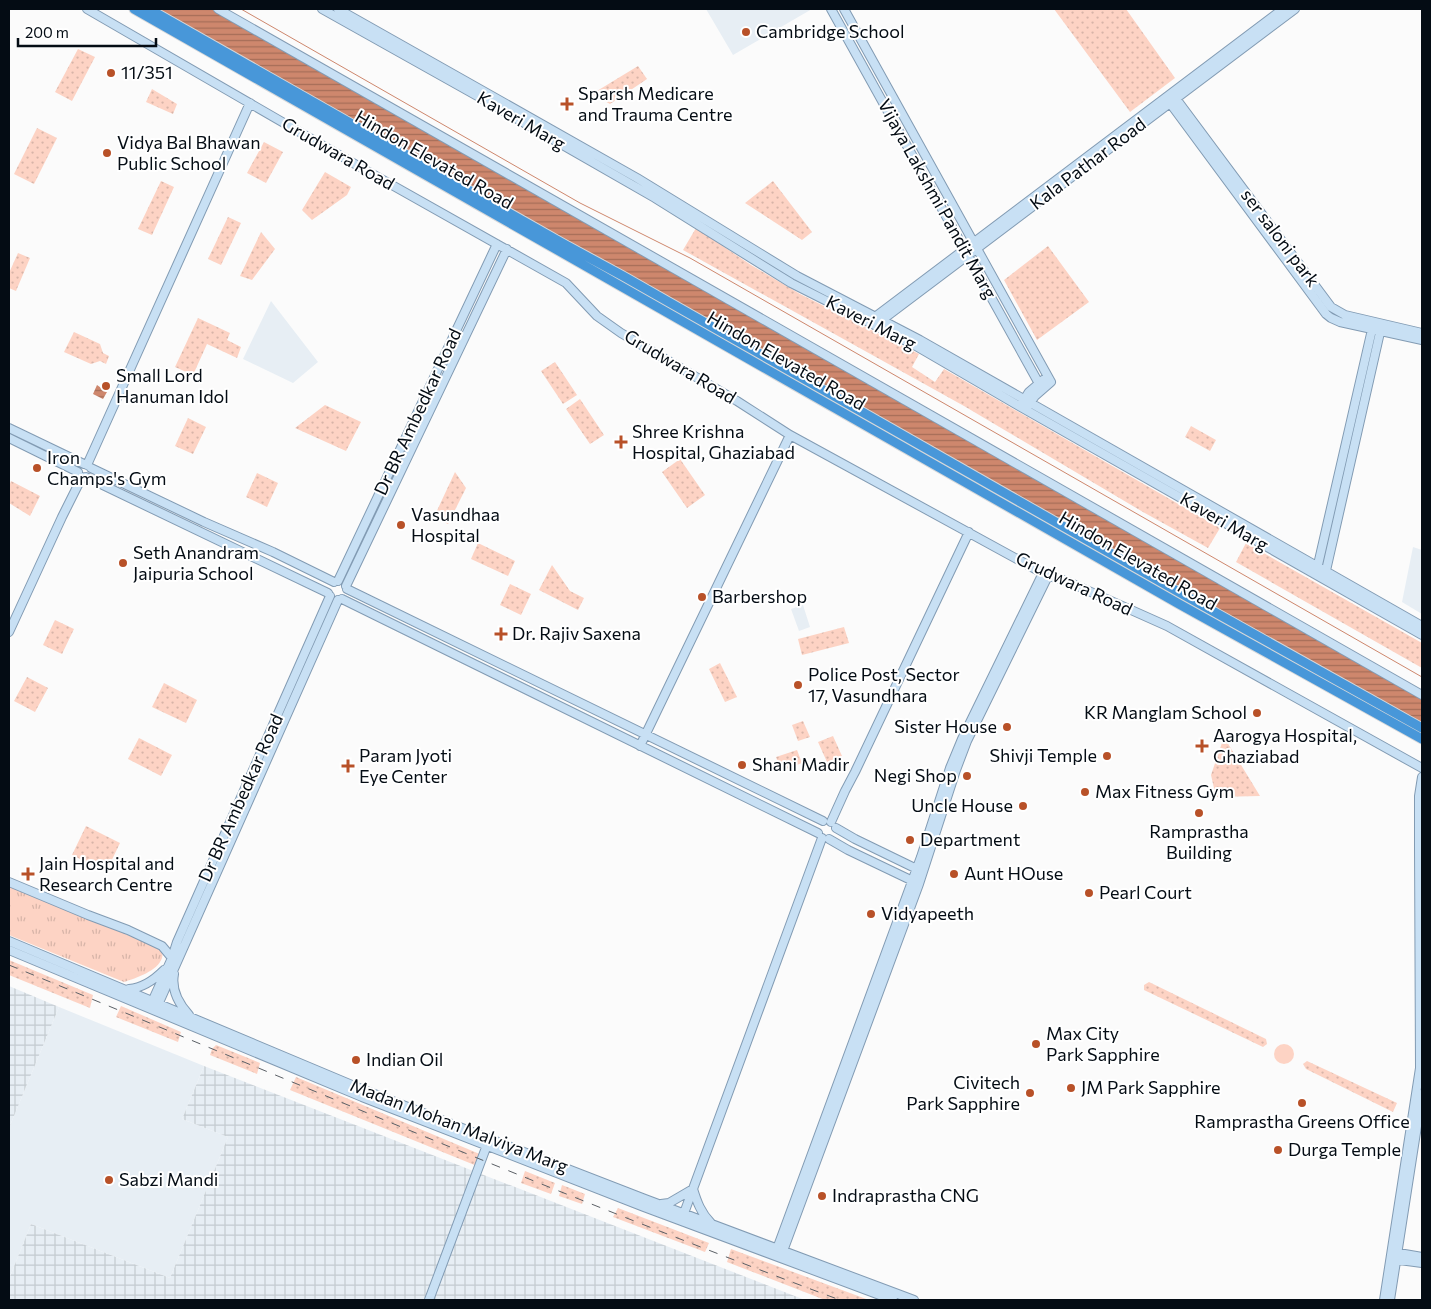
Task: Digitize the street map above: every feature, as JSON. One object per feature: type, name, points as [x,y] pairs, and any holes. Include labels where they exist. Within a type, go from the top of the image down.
[{"type":"highway","name":"Hindon Elevated Road","points":[[134,9],[1170,599],[1422,739]]},
{"type":"highway","name":"Hindon Elevated Road","points":[[149,9],[1167,586],[1422,728]]},
{"type":"street","name":"Grudwara Road","points":[[87,9],[360,167],[566,283],[597,316],[621,333],[737,401],[790,435],[1045,574],[1064,580],[1167,626],[1422,768]]},
{"type":"street","points":[[218,9],[1422,695]]},
{"type":"street","name":"Kaveri Marg","points":[[322,9],[655,198],[791,283],[877,322]]},
{"type":"street","name":"Kaveri Marg","points":[[338,9],[637,178],[790,273],[916,346],[1025,405],[1317,570],[1422,634]]},
{"type":"street","name":"Vijaya Lakshmi Pandit Marg","points":[[831,9],[1041,386],[1049,379],[844,9]]},
{"type":"street","name":"Kala Pathar Road","points":[[1171,98],[1283,9]]},
{"type":"street","name":"Kala Pathar Road","points":[[877,322],[1171,98],[1295,9]]},
{"type":"street","points":[[1171,98],[1326,314],[1340,322],[1422,333]]},
{"type":"street","points":[[87,466],[250,103]]},
{"type":"street","name":"Dr BR Ambedkar Road","points":[[336,582],[497,244]]},
{"type":"street","name":"Dr BR Ambedkar Road","points":[[346,588],[507,249]]},
{"type":"street","points":[[1377,326],[1422,340]]},
{"type":"street","points":[[1317,570],[1377,326]]},
{"type":"street","points":[[1325,575],[1377,326]]},
{"type":"street","points":[[1025,405],[1035,396],[1041,386]]},
{"type":"street","points":[[9,428],[204,522],[336,582],[342,583],[346,588],[645,735],[822,821],[826,820],[855,839],[919,871]]},
{"type":"street","points":[[640,746],[790,435]]},
{"type":"street","points":[[9,438],[329,594],[332,599],[340,600],[640,746],[915,883]]},
{"type":"street","points":[[82,475],[91,473],[87,466]]},
{"type":"street","points":[[9,632],[82,475],[79,468],[87,466]]},
{"type":"street","points":[[823,837],[833,836],[833,825],[845,791],[969,532]]},
{"type":"street","points":[[780,1250],[915,883],[921,858],[950,768],[962,739],[1045,574]]},
{"type":"street","name":"Kaveri Marg","points":[[1325,575],[1422,626]]},
{"type":"street","points":[[329,594],[330,585],[336,582]]},
{"type":"street","points":[[340,600],[346,595],[346,588]]},
{"type":"street","name":"Dr BR Ambedkar Road","points":[[172,963],[177,942],[329,594]]},
{"type":"street","name":"Dr BR Ambedkar Road","points":[[154,1006],[172,963],[340,600]]},
{"type":"street","points":[[1390,1300],[1394,1256],[1414,1124],[1420,1068],[1419,796],[1422,777]]},
{"type":"street","points":[[822,821],[817,827],[823,837]]},
{"type":"street","points":[[683,1217],[823,837]]},
{"type":"street","points":[[9,882],[162,946],[172,963],[174,990],[180,1004],[190,1016]]},
{"type":"street","name":"Madan Mohan Malviya Marg","points":[[9,941],[127,990],[154,1006],[190,1016],[364,1090],[659,1204],[683,1217],[712,1224],[914,1300]]},
{"type":"street","name":"Madan Mohan Malviya Marg","points":[[9,950],[154,1006],[362,1097],[487,1146],[683,1217],[893,1300]]},
{"type":"street","points":[[127,990],[138,988],[152,981],[172,963]]},
{"type":"street","points":[[1416,1109],[1422,1094]]},
{"type":"street","points":[[428,1300],[487,1146]]},
{"type":"street","points":[[659,1204],[669,1203],[693,1189]]},
{"type":"street","points":[[693,1189],[697,1203],[703,1214],[712,1224]]},
{"type":"street","points":[[1394,1256],[1422,1257]]},
{"type":"street","points":[[1394,1256],[1422,1263]]},
{"type":"street","points":[[1384,1300],[1394,1256]]},
{"type":"shaded area","points":[[152,9],[211,9],[1422,698],[1422,734],[1384,713]]},
{"type":"shaded area","name":"Cambridge School","points":[[706,9],[812,9],[733,55]]},
{"type":"shaded area","points":[[271,301],[318,362],[293,383],[243,359]]},
{"type":"shaded area","points":[[97,385],[107,392],[103,399],[93,394]]},
{"type":"shaded area","points":[[1413,547],[1422,550],[1422,614],[1402,602]]},
{"type":"shaded area","points":[[803,605],[810,627],[799,631],[791,609]]},
{"type":"shaded area","points":[[9,986],[59,1007],[9,1128]]},
{"type":"shaded area","name":"Sabzi Mandi","points":[[59,1007],[204,1066],[182,1119],[228,1137],[170,1278],[31,1224],[9,1279],[9,1128]]},
{"type":"shaded area","points":[[204,1066],[805,1300],[9,1300],[9,1279],[31,1224],[170,1278],[228,1137],[182,1119]]},
{"type":"green space","points":[[1054,9],[1126,9],[1175,78],[1130,112]]},
{"type":"green space","points":[[78,49],[95,57],[72,101],[55,92]]},
{"type":"green space","points":[[638,66],[647,79],[610,104],[592,94]]},
{"type":"green space","points":[[152,89],[177,104],[173,114],[146,102]]},
{"type":"green space","points":[[37,128],[57,138],[34,184],[14,174]]},
{"type":"green space","points":[[264,142],[283,152],[266,183],[247,173]]},
{"type":"green space","points":[[325,172],[351,187],[347,195],[312,220],[302,210]]},
{"type":"green space","points":[[161,181],[174,187],[152,235],[138,229]]},
{"type":"green space","points":[[773,181],[812,232],[802,240],[745,203]]},
{"type":"green space","points":[[228,217],[241,223],[221,265],[208,259]]},
{"type":"green space","points":[[696,228],[751,265],[800,294],[919,354],[912,367],[935,382],[944,369],[1220,528],[1208,548],[1143,512],[964,406],[683,250]]},
{"type":"green space","points":[[261,232],[275,249],[252,280],[240,276]]},
{"type":"green space","points":[[1048,246],[1089,302],[1037,340],[1004,280]]},
{"type":"green space","points":[[18,253],[30,258],[16,291],[9,288],[9,273]]},
{"type":"green space","points":[[198,318],[230,333],[227,340],[241,347],[237,358],[207,344],[193,375],[175,367]]},
{"type":"green space","points":[[74,332],[100,344],[103,353],[109,356],[106,364],[100,361],[91,364],[64,352]]},
{"type":"green space","points":[[555,362],[577,395],[563,404],[541,371]]},
{"type":"green space","points":[[580,399],[604,435],[590,444],[566,409]]},
{"type":"green space","points":[[325,405],[361,422],[346,451],[295,428]]},
{"type":"green space","points":[[188,418],[206,427],[193,454],[175,446]]},
{"type":"green space","points":[[1191,426],[1216,440],[1210,451],[1185,437]]},
{"type":"green space","points":[[680,459],[705,495],[687,508],[662,472]]},
{"type":"green space","points":[[455,472],[466,488],[448,524],[434,517]]},
{"type":"green space","points":[[257,473],[278,483],[267,507],[246,497]]},
{"type":"green space","points":[[11,481],[40,496],[30,516],[9,503],[9,486]]},
{"type":"green space","points":[[478,543],[515,561],[508,576],[471,559]]},
{"type":"green space","points":[[1246,543],[1422,643],[1422,668],[1236,562]]},
{"type":"green space","points":[[552,565],[570,591],[584,598],[578,610],[539,590]]},
{"type":"green space","points":[[510,584],[531,594],[521,615],[500,605]]},
{"type":"green space","points":[[55,620],[74,629],[62,654],[43,645]]},
{"type":"green space","points":[[844,627],[849,643],[802,655],[798,639]]},
{"type":"green space","points":[[720,663],[737,697],[725,702],[709,669]]},
{"type":"green space","points":[[27,677],[48,688],[35,712],[14,701]]},
{"type":"green space","points":[[164,683],[197,700],[186,723],[152,707]]},
{"type":"green space","points":[[803,721],[810,737],[798,741],[792,725]]},
{"type":"green space","points":[[833,736],[842,756],[827,762],[818,742]]},
{"type":"green space","points":[[1224,737],[1260,796],[1216,797],[1211,775]]},
{"type":"green space","points":[[139,738],[172,755],[161,776],[128,759]]},
{"type":"green space","points":[[797,750],[802,763],[781,771],[776,757]]},
{"type":"green space","points":[[86,826],[120,843],[106,872],[72,855]]},
{"type":"green space","points":[[9,886],[162,949],[160,963],[140,976],[124,982],[9,935]]},
{"type":"green space","points":[[9,960],[93,995],[90,1008],[9,975]]},
{"type":"green space","points":[[1149,982],[1266,1039],[1267,1044],[1263,1047],[1144,990],[1144,985]]},
{"type":"green space","points":[[121,1006],[181,1032],[178,1042],[116,1017]]},
{"type":"green space","points":[[1284,1044],[1291,1047],[1294,1054],[1291,1061],[1284,1064],[1277,1061],[1274,1054],[1277,1047]]},
{"type":"green space","points":[[216,1045],[260,1063],[257,1074],[210,1055]]},
{"type":"green space","points":[[1307,1061],[1397,1103],[1393,1112],[1306,1069],[1303,1064]]},
{"type":"green space","points":[[296,1077],[482,1155],[477,1166],[290,1090]]},
{"type":"green space","points":[[525,1171],[555,1183],[551,1194],[521,1183]]},
{"type":"green space","points":[[562,1185],[585,1194],[582,1204],[559,1196]]},
{"type":"green space","points":[[618,1208],[709,1243],[705,1252],[613,1217]]},
{"type":"green space","points":[[731,1249],[869,1300],[825,1300],[727,1262]]},
{"type":"waterway","points":[[241,9],[580,203],[690,258],[1422,677]]},
{"type":"railway","points":[[9,965],[631,1220],[840,1300]]},
{"type":"place","name":"Cambridge School","points":[[746,32]]},
{"type":"place","name":"11/351","points":[[111,73]]},
{"type":"place","name":"Sparsh Medicare and Trauma Centre","points":[[567,104]]},
{"type":"place","name":"Vidya Bal Bhawan Public School","points":[[107,153]]},
{"type":"place","name":"Small Lord Hanuman Idol","points":[[106,386]]},
{"type":"place","name":"Shree Krishna Hospital, Ghaziabad","points":[[621,442]]},
{"type":"place","name":"Iron Champs's Gym","points":[[37,468]]},
{"type":"place","name":"Vasundhaa Hospital","points":[[401,525]]},
{"type":"place","name":"Seth Anandram Jaipuria School","points":[[123,563]]},
{"type":"place","name":"Barbershop","points":[[702,597]]},
{"type":"place","name":"Dr. Rajiv Saxena","points":[[501,634]]},
{"type":"place","name":"Police Post, Sector 17, Vasundhara","points":[[798,685]]},
{"type":"place","name":"KR Manglam School","points":[[1257,713]]},
{"type":"place","name":"Sister House","points":[[1007,727]]},
{"type":"place","name":"Aarogya Hospital, Ghaziabad","points":[[1202,746]]},
{"type":"place","name":"Shivji Temple","points":[[1107,756]]},
{"type":"place","name":"Shani Madir","points":[[742,765]]},
{"type":"place","name":"Param Jyoti Eye Center","points":[[348,766]]},
{"type":"place","name":"Negi Shop","points":[[967,776]]},
{"type":"place","name":"Max Fitness Gym","points":[[1085,792]]},
{"type":"place","name":"Uncle House","points":[[1023,806]]},
{"type":"place","name":"Ramprastha Building","points":[[1199,813]]},
{"type":"place","name":"Department","points":[[910,840]]},
{"type":"place","name":"Jain Hospital and Research Centre","points":[[28,874]]},
{"type":"place","name":"Aunt HOuse","points":[[954,874]]},
{"type":"place","name":"Pearl Court","points":[[1089,893]]},
{"type":"place","name":"Vidyapeeth","points":[[871,914]]},
{"type":"place","name":"Max City Park Sapphire","points":[[1036,1044]]},
{"type":"place","name":"Indian Oil","points":[[356,1060]]},
{"type":"place","name":"JM Park Sapphire","points":[[1071,1088]]},
{"type":"place","name":"Civitech Park Sapphire","points":[[1030,1093]]},
{"type":"place","name":"Ramprastha Greens Office","points":[[1302,1103]]},
{"type":"place","name":"Durga Temple","points":[[1278,1150]]},
{"type":"place","name":"Sabzi Mandi","points":[[109,1180]]},
{"type":"place","name":"Indraprastha CNG","points":[[822,1196]]}]
